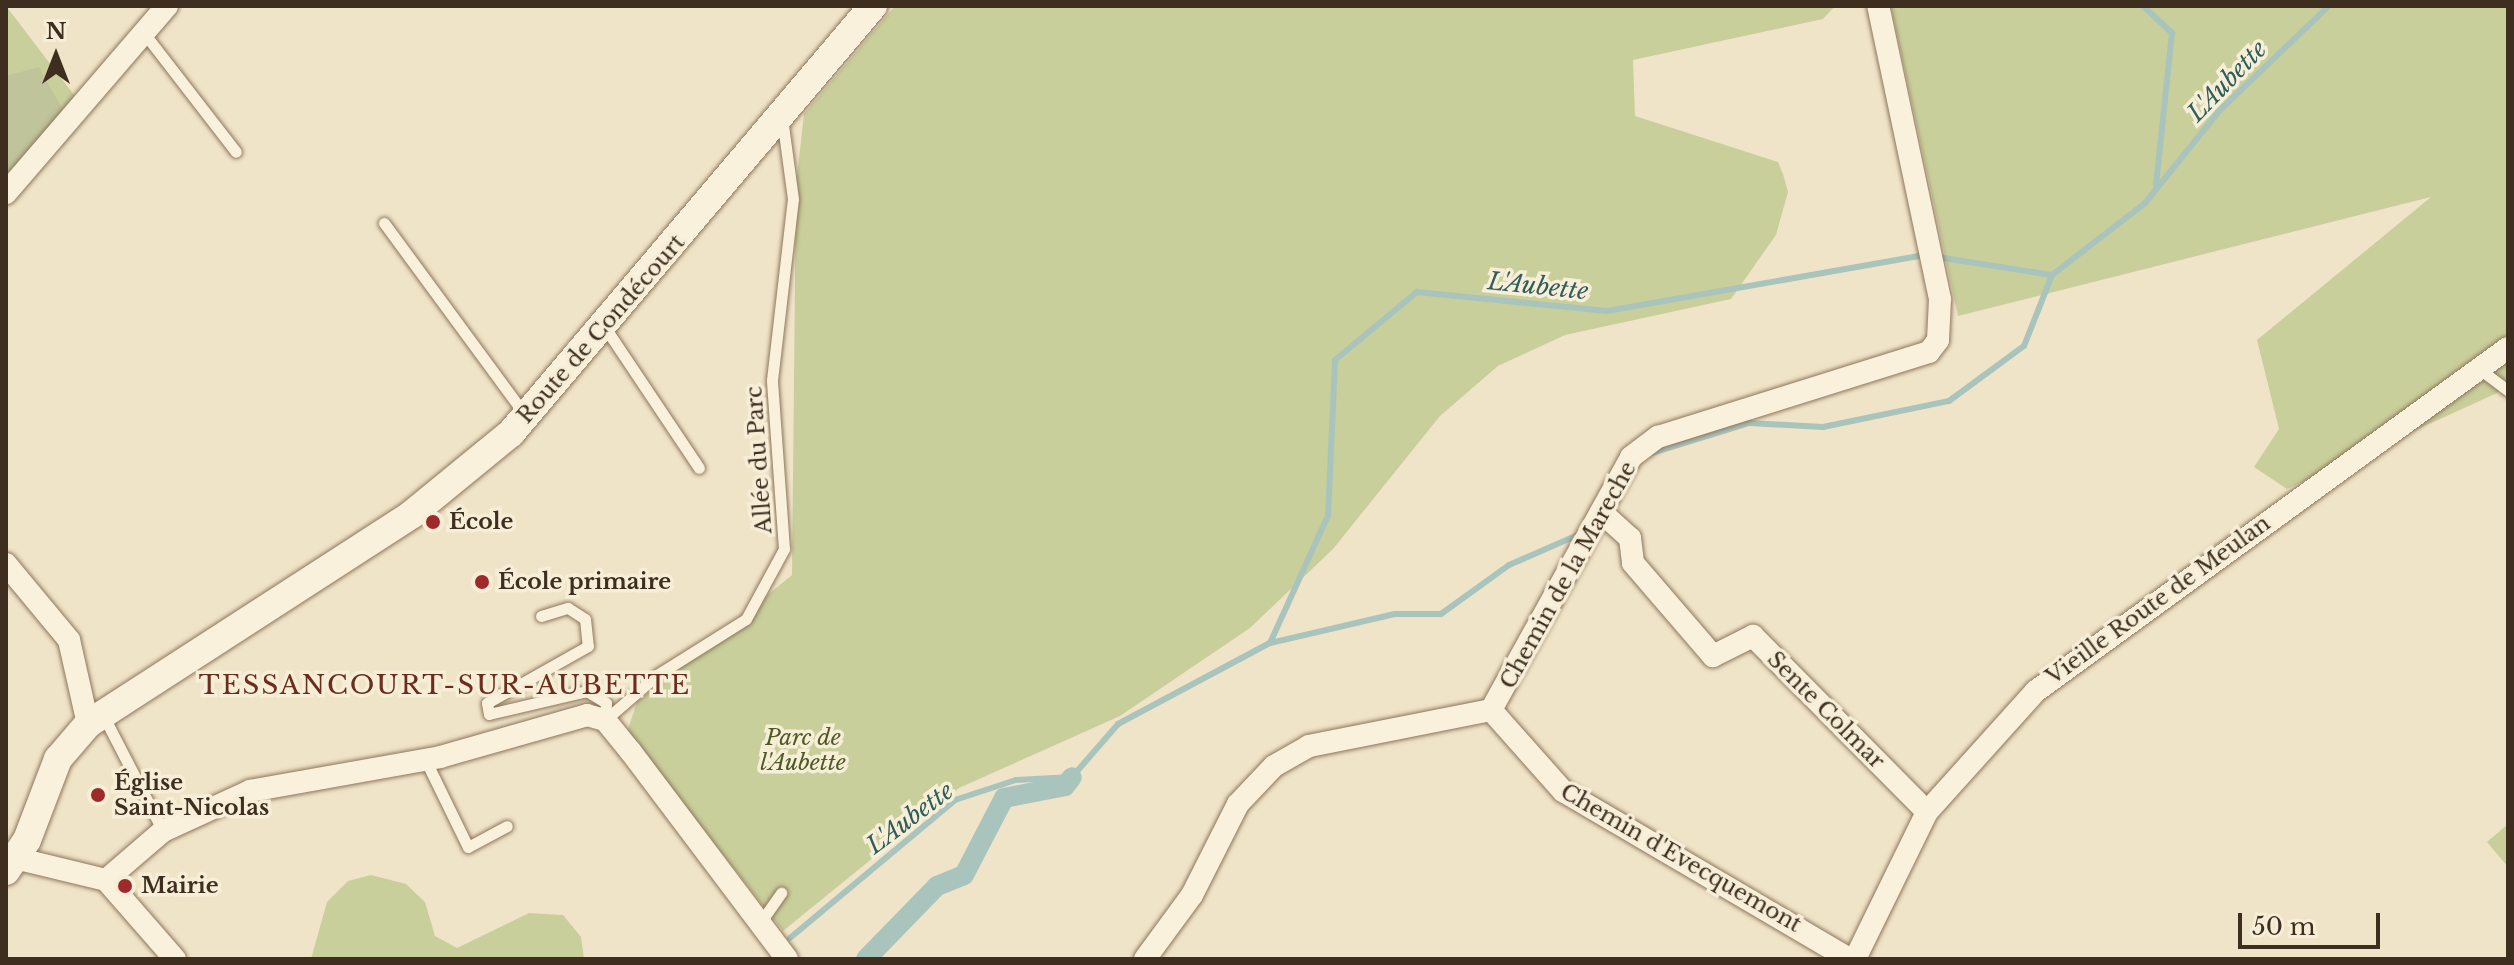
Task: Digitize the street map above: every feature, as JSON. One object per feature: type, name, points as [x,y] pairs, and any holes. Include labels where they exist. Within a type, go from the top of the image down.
[{"type":"street","points":[[6,193],[167,6]]},
{"type":"street","name":"Route de Condécourt","points":[[11,864],[58,759],[95,719],[416,511],[527,417],[606,329],[873,6]]},
{"type":"street","name":"Chemin de la Mareche","points":[[1145,959],[1192,895],[1238,804],[1274,766],[1309,746],[1491,710],[1631,457],[1658,437],[1913,363],[1938,340],[1940,299],[1878,6]]},
{"type":"street","name":"Vieille Route de Meulan","points":[[1855,958],[1927,812],[1985,739],[2073,658],[2508,348]]},
{"type":"street","name":"Sente Colmar","points":[[1601,512],[1630,538],[1633,563],[1713,656],[1753,636],[1927,812]]},
{"type":"street","points":[[6,564],[69,640],[95,719]]},
{"type":"street","name":"Chemin d'Evecquemont","points":[[1491,710],[1563,791],[1855,958]]},
{"type":"street","points":[[106,880],[163,831],[250,791],[425,759],[571,718],[605,720],[787,959]]},
{"type":"street","points":[[11,864],[106,880],[175,959]]},
{"type":"lane","points":[[144,33],[236,152]]},
{"type":"lane","name":"Allée du Parc","points":[[605,720],[657,675],[746,619],[784,549],[772,380],[793,199],[782,116]]},
{"type":"lane","points":[[384,223],[527,417]]},
{"type":"lane","points":[[606,329],[699,468]]},
{"type":"lane","points":[[2477,368],[2508,391]]},
{"type":"lane","points":[[541,616],[568,608],[585,619],[588,646],[487,703],[489,714],[587,691],[606,703],[605,720]]},
{"type":"lane","points":[[95,719],[163,831]]},
{"type":"lane","points":[[425,759],[468,847],[507,826]]},
{"type":"lane","points":[[760,923],[781,893]]},
{"type":"green space","points":[[6,6],[81,104],[6,198]]},
{"type":"green space","name":"Parc de l'Aubette","points":[[895,6],[1835,6],[1823,19],[1633,60],[1635,116],[1778,162],[1783,174],[1788,192],[1776,235],[1731,299],[1565,335],[1498,366],[1440,416],[1333,549],[1250,628],[1120,716],[959,788],[783,931],[627,732],[637,702],[792,575],[796,185],[804,114]]},
{"type":"green space","points":[[1891,6],[2508,6],[2508,388],[2287,489],[2254,467],[2279,429],[2257,340],[2431,197],[1958,316]]},
{"type":"green space","points":[[39,67],[65,114],[6,182],[6,76]]},
{"type":"green space","points":[[2508,824],[2508,867],[2487,842]]},
{"type":"green space","points":[[371,875],[406,884],[425,902],[435,936],[457,948],[529,913],[563,915],[581,937],[584,959],[311,959],[327,902],[348,881]]},
{"type":"waterway","name":"L'Aubette","points":[[2143,6],[2172,33],[2156,185]]},
{"type":"waterway","name":"L'Aubette","points":[[1649,454],[1749,423],[1823,427],[1949,401],[2024,346],[2052,275],[2145,203],[2220,110],[2329,6]]},
{"type":"waterway","name":"L'Aubette","points":[[1270,643],[1328,516],[1335,360],[1417,292],[1607,311],[1926,255]]},
{"type":"waterway","name":"L'Aubette","points":[[1937,257],[2052,275]]},
{"type":"waterway","name":"L'Aubette","points":[[790,938],[955,800],[1016,780],[1072,777],[1118,724],[1270,643],[1395,614],[1441,614],[1509,565],[1578,535]]},
{"type":"waterway","points":[[866,959],[937,886],[964,875],[1004,798],[1065,786],[1072,777]]},
{"type":"place","name":"École","points":[[433,522]]},
{"type":"place","name":"École primaire","points":[[482,582]]},
{"type":"place","name":"Église Saint-Nicolas","points":[[98,795]]},
{"type":"place","name":"Mairie","points":[[125,886]]},
{"type":"district","name":"TESSANCOURT-SUR-AUBETTE","points":[[445,686]]}]
